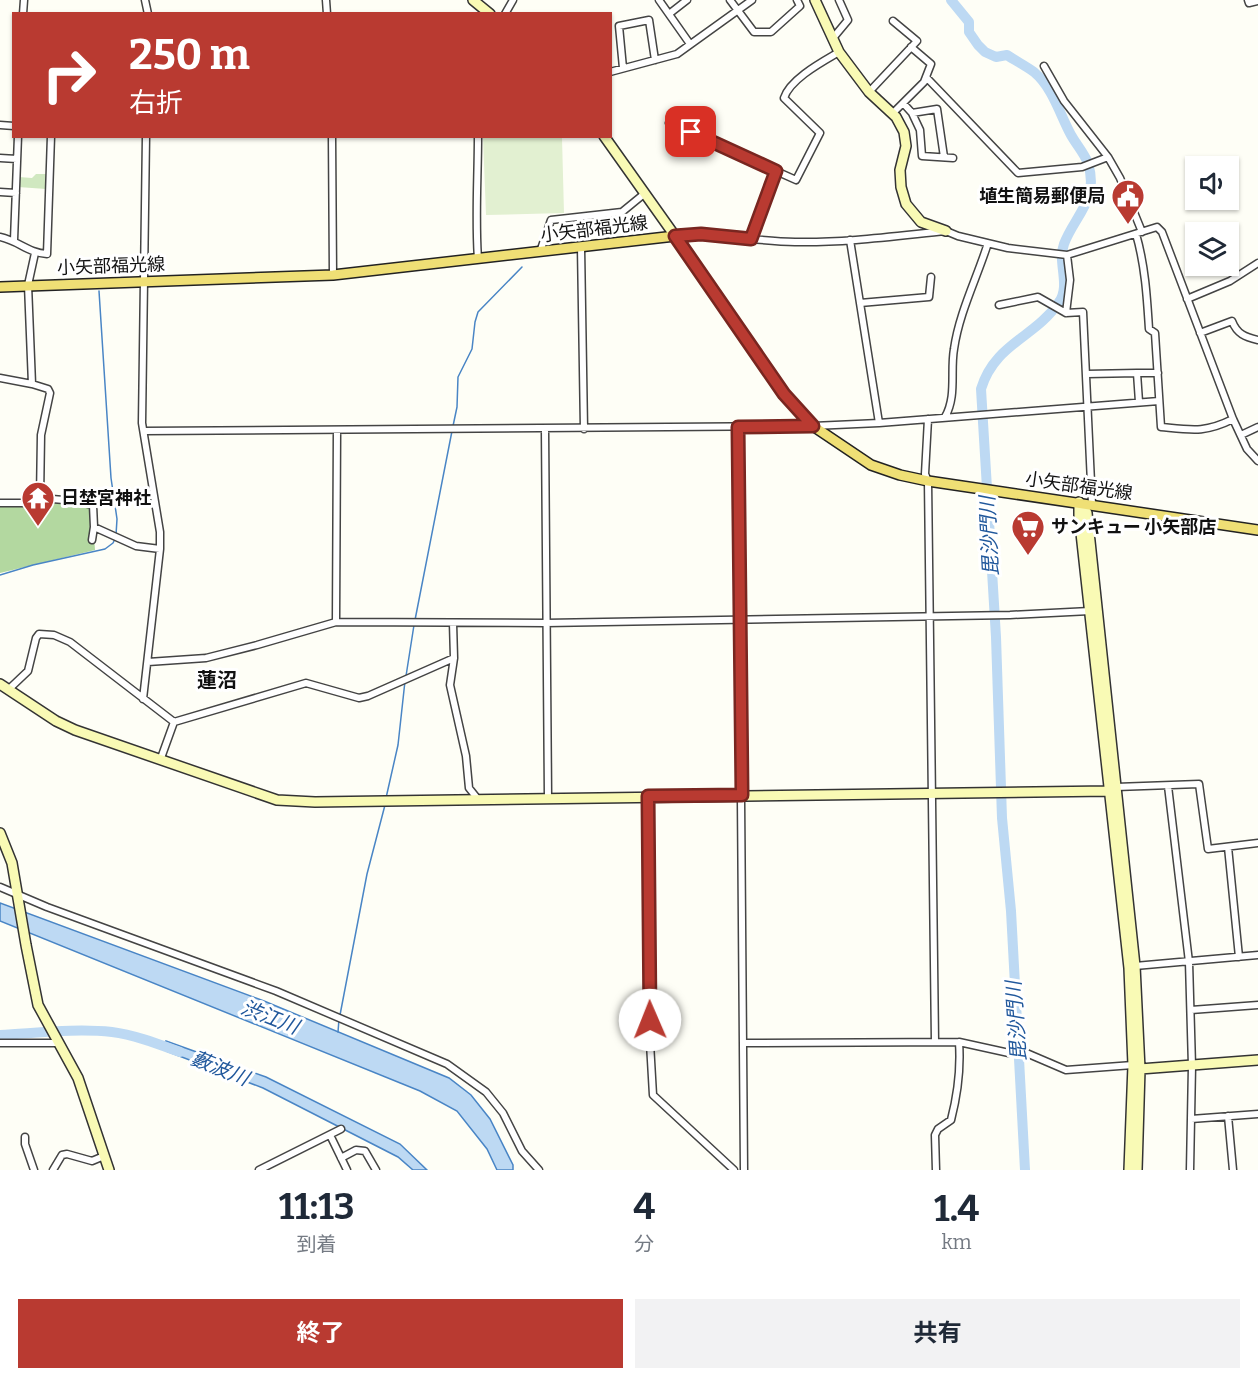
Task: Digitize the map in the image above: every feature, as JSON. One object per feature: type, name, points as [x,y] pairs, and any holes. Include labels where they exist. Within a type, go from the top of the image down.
[{"type":"main road","name":"小矢部福光線","points":[[0,287],[333,275],[675,236],[784,394],[813,426],[871,465],[928,481],[1258,530]]},
{"type":"street","points":[[473,0],[488,12]]},
{"type":"street","points":[[659,0],[690,44]]},
{"type":"street","points":[[669,14],[687,0]]},
{"type":"street","points":[[730,0],[754,32],[771,32],[800,6],[796,0]]},
{"type":"street","points":[[612,71],[677,54],[752,0]]},
{"type":"street","points":[[814,0],[839,52],[869,92],[892,114],[904,132],[906,146],[900,170],[901,188],[906,204],[921,222],[958,236],[988,243],[1067,255],[1157,227],[1162,232],[1233,420],[1247,449],[1258,461]]},
{"type":"street","points":[[833,38],[848,20],[839,0]]},
{"type":"street","points":[[1248,0],[1249,3],[1258,1]]},
{"type":"street","points":[[623,68],[619,26],[649,20],[655,60]]},
{"type":"street","points":[[869,92],[917,41],[893,21]]},
{"type":"street","points":[[892,114],[924,82],[931,64],[911,47]]},
{"type":"street","points":[[669,123],[796,180],[820,133],[784,98],[785,93],[810,69],[839,52]]},
{"type":"street","points":[[1044,66],[1064,102],[1108,157],[1120,178],[1139,233],[1149,329],[1155,333],[1161,428],[1202,431],[1216,428],[1233,420]]},
{"type":"street","points":[[926,77],[1018,173],[1082,167],[1108,157]]},
{"type":"street","points":[[903,103],[912,113],[920,130],[922,156],[953,158]]},
{"type":"street","points":[[912,113],[937,109],[944,157]]},
{"type":"street","points":[[14,240],[18,138]]},
{"type":"street","points":[[0,237],[14,240],[35,253],[47,254],[51,138]]},
{"type":"street","points":[[142,699],[160,549],[160,532],[142,423],[146,138]]},
{"type":"street","points":[[332,138],[333,275]]},
{"type":"street","points":[[478,138],[478,199],[475,220],[478,259]]},
{"type":"street","points":[[605,138],[675,236],[701,234],[795,242],[850,240],[946,231]]},
{"type":"street","points":[[0,158],[17,159]]},
{"type":"street","points":[[751,239],[776,171]]},
{"type":"street","points":[[0,192],[16,193]]},
{"type":"street","points":[[540,252],[551,219],[622,212],[644,194]]},
{"type":"street","points":[[850,240],[879,423]]},
{"type":"street","points":[[945,417],[951,408],[953,350],[988,243]]},
{"type":"street","points":[[581,247],[584,429]]},
{"type":"street","points":[[32,384],[28,285],[35,253]]},
{"type":"street","points":[[1066,313],[1070,280],[1067,255]]},
{"type":"street","points":[[1187,299],[1230,281],[1257,266]]},
{"type":"street","points":[[860,303],[929,297],[932,276]]},
{"type":"street","points":[[999,305],[1038,297],[1066,313],[1083,312],[1092,504]]},
{"type":"street","points":[[1200,333],[1232,321],[1240,333],[1258,340]]},
{"type":"street","points":[[1137,373],[1139,402]]},
{"type":"street","points":[[1087,374],[1158,373]]},
{"type":"street","points":[[0,378],[32,384],[48,389],[50,393],[40,435],[40,498]]},
{"type":"street","points":[[144,431],[813,426],[1159,401]]},
{"type":"street","points":[[928,419],[925,474],[928,481],[935,1042]]},
{"type":"street","points":[[738,427],[744,1170]]},
{"type":"street","points":[[1240,435],[1258,427]]},
{"type":"street","points":[[545,429],[548,797]]},
{"type":"street","points":[[336,622],[337,430]]},
{"type":"street","points":[[0,503],[27,503],[40,498],[93,505],[92,540]]},
{"type":"street","points":[[1079,502],[1090,610],[1135,966],[1137,1170]]},
{"type":"street","points":[[1079,502],[1087,513],[1137,1067],[1129,1170]]},
{"type":"street","points":[[94,527],[136,546],[160,549]]},
{"type":"street","points":[[148,662],[206,658],[336,622],[546,623],[1010,615],[1090,610]]},
{"type":"street","points":[[453,623],[454,658],[450,685],[466,756],[469,788],[477,798]]},
{"type":"street","points":[[174,722],[70,642],[54,635],[39,634],[28,671],[4,687],[56,721],[75,730],[278,800],[315,802],[548,797],[932,794],[1200,784],[1208,849],[1258,843]]},
{"type":"street","points":[[174,722],[306,683],[359,698],[369,696],[454,658]]},
{"type":"street","points":[[161,758],[174,722]]},
{"type":"street","points":[[1168,786],[1189,962],[1192,1066],[1190,1170]]},
{"type":"street","points":[[648,796],[650,1043],[653,1095],[734,1170]]},
{"type":"street","points":[[0,832],[12,862],[38,1005],[78,1078],[109,1170]]},
{"type":"street","points":[[1228,847],[1239,957]]},
{"type":"street","points":[[0,886],[17,896],[276,991],[447,1064],[486,1092],[503,1113],[522,1151],[539,1170]]},
{"type":"street","points":[[1135,966],[1258,955]]},
{"type":"street","points":[[1191,1010],[1258,1005]]},
{"type":"street","points":[[0,1043],[58,1041]]},
{"type":"street","points":[[744,1043],[959,1042],[1009,1053],[1024,1052],[1066,1070],[1192,1066],[1258,1060]]},
{"type":"street","points":[[936,1170],[935,1135],[938,1129],[951,1120],[958,1091],[961,1070],[959,1042]]},
{"type":"street","points":[[1191,1119],[1258,1114]]},
{"type":"street","points":[[1228,1116],[1233,1170]]},
{"type":"street","points":[[259,1170],[341,1129]]},
{"type":"street","points":[[330,1135],[347,1170]]},
{"type":"street","points":[[25,1137],[25,1144],[34,1170]]},
{"type":"street","points":[[341,1158],[356,1150],[365,1151],[376,1170]]},
{"type":"street","points":[[53,1170],[62,1155],[92,1161],[104,1156]]},
{"type":"green space","points":[[483,138],[562,138],[564,213],[486,215]]},
{"type":"green space","points":[[36,174],[47,174],[46,189],[18,187],[19,177],[32,178]]},
{"type":"green space","points":[[39,498],[92,505],[95,550],[0,573],[0,507],[26,505]]},
{"type":"water","name":"渋江川","points":[[0,903],[264,1001],[449,1078],[471,1095],[490,1119],[513,1165],[513,1170],[497,1170],[487,1149],[457,1111],[420,1091],[0,921]]},
{"type":"water","points":[[166,1041],[266,1077],[400,1144],[427,1170],[413,1170],[398,1157],[263,1088],[166,1051]]},
{"type":"waterway","name":"毘沙門川","points":[[951,0],[969,22],[969,32],[985,52],[996,57],[1007,55],[1041,78],[1086,159],[1091,179],[1087,201],[1062,251],[1064,288],[1059,302],[1039,324],[996,361],[981,389],[996,637],[1002,818],[1011,911],[1025,1170]]},
{"type":"waterway","points":[[453,426],[457,407],[458,377],[472,349],[478,312],[522,267]]},
{"type":"waterway","points":[[99,291],[111,478],[117,519],[116,535]]},
{"type":"waterway","points":[[415,620],[452,431]]},
{"type":"waterway","points":[[0,575],[105,549],[115,539]]},
{"type":"waterway","points":[[406,676],[414,625]]},
{"type":"waterway","points":[[386,798],[398,745],[405,681]]},
{"type":"waterway","points":[[340,1015],[367,874],[385,805]]},
{"type":"waterway","points":[[338,1032],[339,1019]]},
{"type":"waterway","name":"藪波川","points":[[0,1035],[70,1031],[112,1032],[180,1052]]},
{"type":"place","name":"埴生簡易郵便局","points":[[1128,225]]},
{"type":"place","name":"日埜宮神社","points":[[38,527]]},
{"type":"place","name":"サンキュー 小矢部店","points":[[1028,556]]},
{"type":"district","name":"蓮沼","points":[[217,680]]},
{"type":"route","points":[[650,1020],[648,796],[742,795],[738,427],[813,426],[784,394],[675,236],[701,234],[751,239],[776,171],[691,132]]}]
